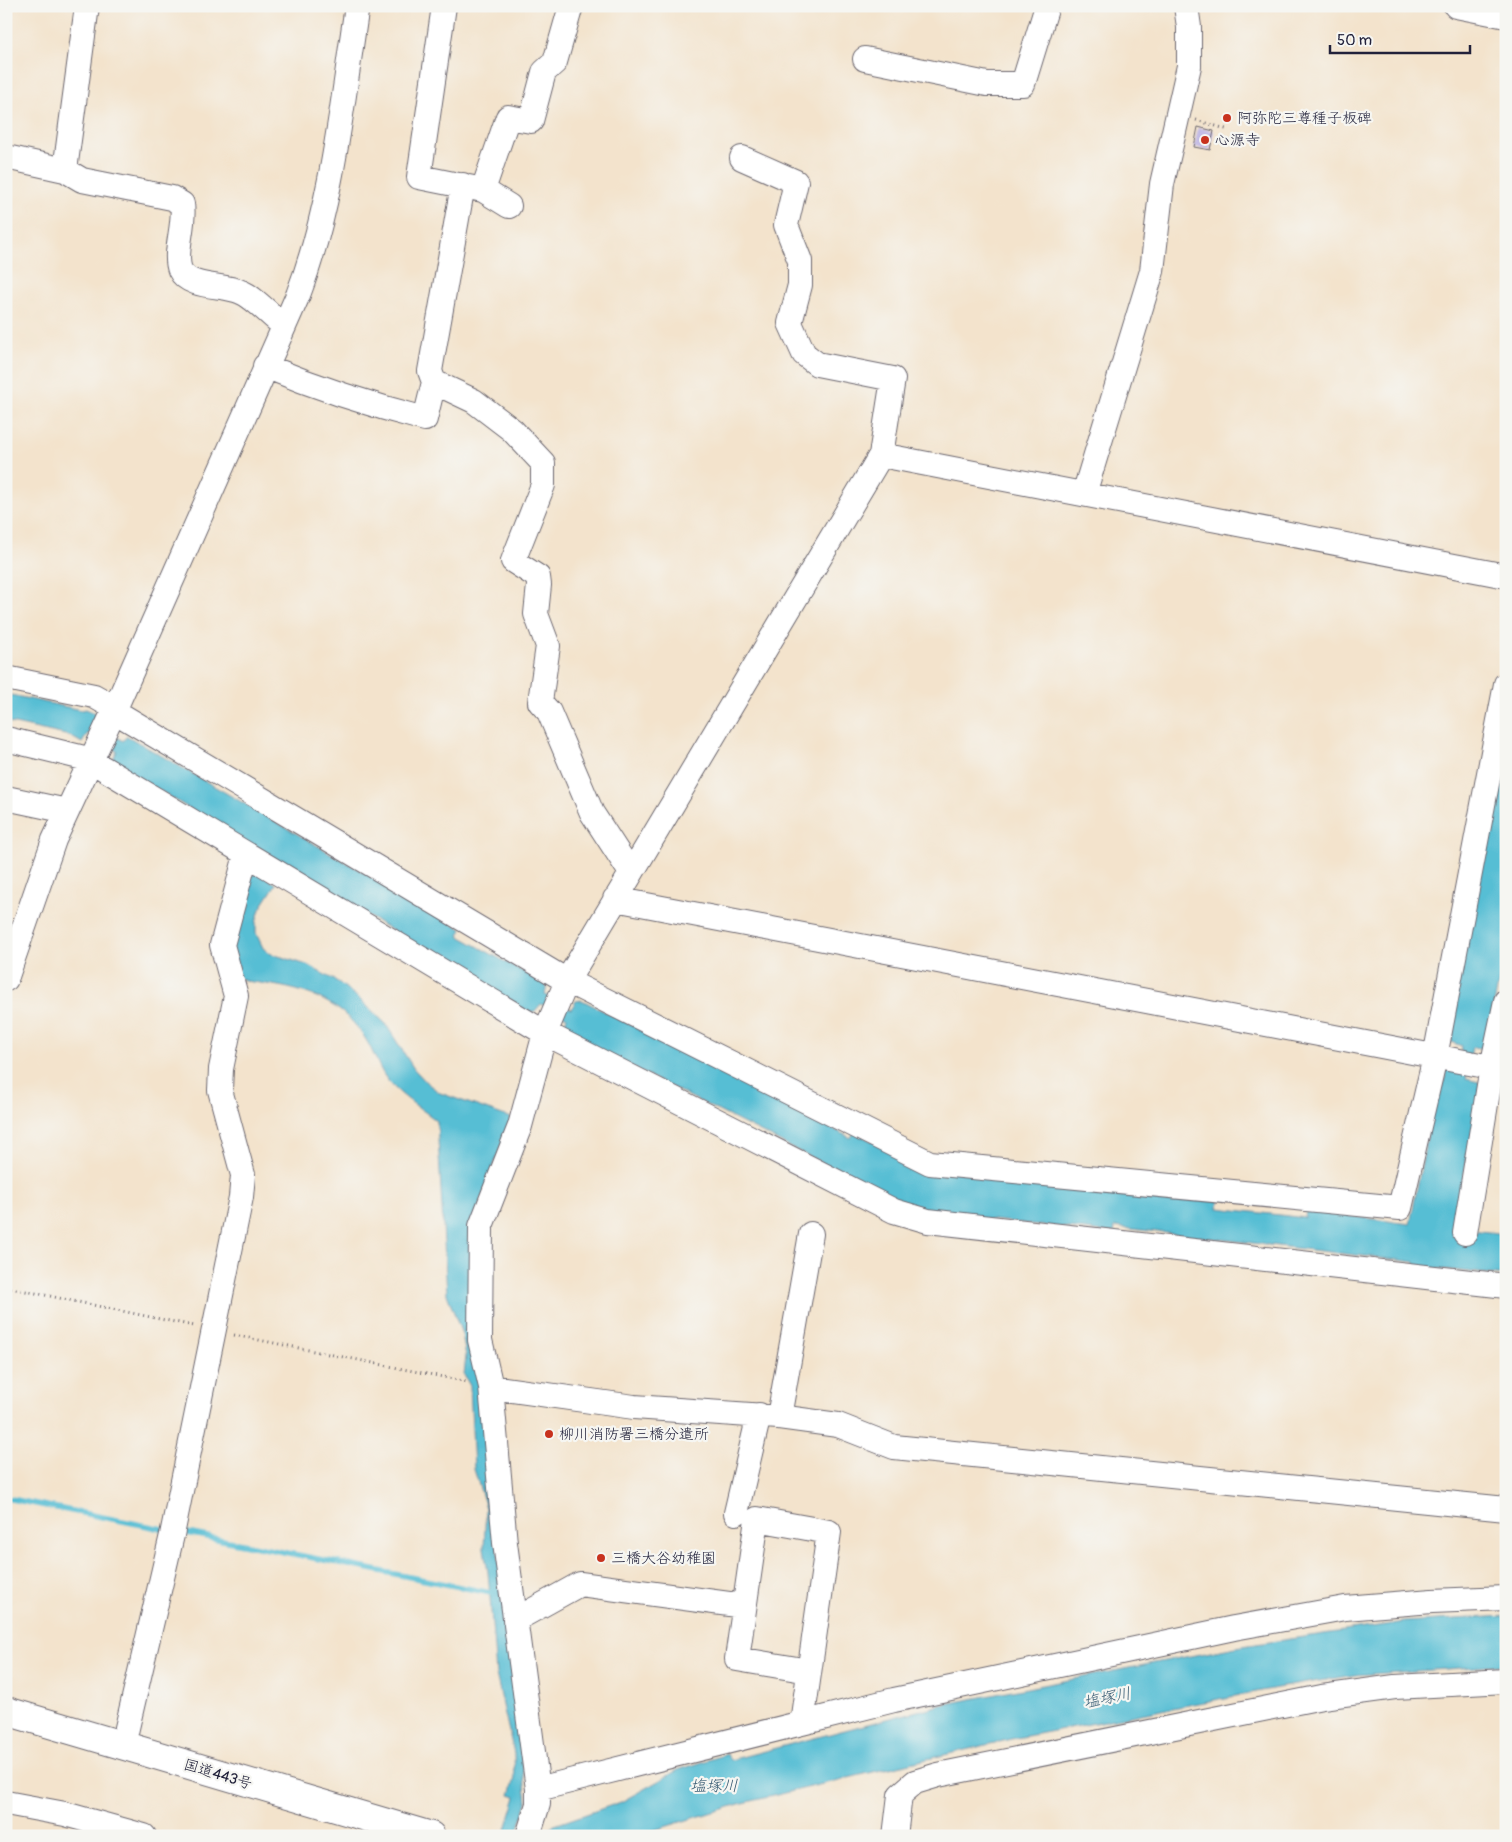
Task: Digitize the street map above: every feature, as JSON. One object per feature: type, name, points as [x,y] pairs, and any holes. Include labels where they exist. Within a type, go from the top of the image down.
[{"type":"highway","name":"国道443号","points":[[6,1711],[431,1836]]},
{"type":"street","points":[[65,170],[87,6]]},
{"type":"street","points":[[6,979],[54,840],[112,714],[313,257],[324,214],[357,6]]},
{"type":"street","points":[[444,6],[419,177],[473,188],[509,206]]},
{"type":"street","points":[[265,366],[335,394],[425,419],[434,382],[430,371],[473,188],[508,117],[531,121],[544,72],[555,62],[571,6]]},
{"type":"street","points":[[865,60],[986,84],[1023,84],[1047,6]]},
{"type":"street","points":[[1084,494],[1152,271],[1162,184],[1189,66],[1189,27],[1186,6]]},
{"type":"street","points":[[1456,6],[1506,16]]},
{"type":"street","points":[[6,157],[65,170],[82,180],[172,198],[182,204],[184,216],[178,257],[180,270],[189,280],[241,292],[283,325]]},
{"type":"street","points":[[528,1836],[538,1796],[505,1543],[491,1387],[480,1340],[481,1226],[520,1126],[545,1033],[567,981],[881,455],[893,379],[817,364],[804,354],[790,323],[800,285],[800,261],[786,225],[796,182],[742,158]]},
{"type":"street","points":[[434,382],[474,401],[512,430],[543,463],[543,485],[513,561],[538,577],[536,614],[548,646],[540,702],[549,712],[592,813],[631,873]]},
{"type":"street","points":[[881,455],[1506,576]]},
{"type":"street","points":[[6,678],[94,696],[112,714],[567,981],[930,1163],[1400,1208],[1435,1057],[1506,684]]},
{"type":"street","points":[[6,739],[92,758],[246,855],[545,1033],[894,1211],[928,1221],[1506,1286]]},
{"type":"street","points":[[6,798],[67,812]]},
{"type":"street","points":[[123,1745],[172,1535],[241,1197],[244,1175],[220,1090],[221,1069],[236,996],[222,945],[246,855]]},
{"type":"street","points":[[615,899],[1499,1068]]},
{"type":"street","points":[[1465,1233],[1499,1068],[1506,1001]]},
{"type":"street","points":[[736,1513],[769,1416],[811,1234]]},
{"type":"street","points":[[491,1387],[634,1407],[769,1416],[838,1425],[894,1447],[1506,1509]]},
{"type":"street","points":[[802,1723],[829,1532],[756,1519],[737,1659],[809,1671]]},
{"type":"street","points":[[515,1620],[580,1584],[744,1606]]},
{"type":"street","points":[[538,1796],[802,1723],[894,1700],[1262,1623],[1345,1608],[1432,1601],[1506,1598]]},
{"type":"street","points":[[895,1836],[900,1795],[915,1782],[938,1775],[1322,1698],[1395,1687],[1506,1681]]},
{"type":"street","points":[[6,1803],[65,1814],[144,1836]]},
{"type":"path","points":[[1179,114],[1229,130]]},
{"type":"path","points":[[6,1286],[491,1387]]},
{"type":"water","points":[[6,694],[81,710],[86,709],[95,713],[93,723],[123,741],[127,736],[462,929],[459,936],[547,985],[545,995],[571,1009],[576,1001],[582,1000],[851,1138],[854,1132],[927,1169],[1219,1199],[1218,1208],[1305,1218],[1306,1210],[1410,1224],[1437,1086],[1443,1087],[1447,1068],[1458,1070],[1462,1046],[1451,1042],[1455,1025],[1450,1024],[1506,734],[1506,945],[1485,1049],[1472,1047],[1466,1079],[1479,1082],[1480,1096],[1453,1228],[1506,1234],[1506,1276],[1415,1266],[1415,1262],[1115,1227],[1114,1233],[927,1213],[905,1205],[562,1032],[567,1017],[541,1004],[534,1012],[526,1011],[112,762],[117,751],[88,733],[82,743],[70,736],[6,722]]},
{"type":"water","points":[[258,872],[276,884],[260,909],[256,923],[256,933],[263,948],[269,953],[307,965],[338,982],[357,997],[385,1023],[414,1069],[440,1093],[511,1118],[472,1225],[475,1354],[527,1802],[517,1834],[506,1829],[516,1797],[510,1795],[515,1778],[514,1754],[496,1674],[488,1572],[484,1548],[486,1508],[474,1469],[470,1386],[464,1375],[466,1356],[462,1334],[447,1294],[437,1121],[406,1098],[389,1082],[365,1038],[354,1023],[341,1011],[313,995],[280,986],[245,981],[237,976],[229,944],[245,877]]},
{"type":"water","name":"塩塚川","points":[[1506,1616],[1506,1665],[1355,1675],[1277,1688],[1011,1739],[739,1804],[635,1836],[539,1836],[552,1826],[621,1802],[678,1770],[727,1754],[730,1760],[941,1705],[1236,1647],[1405,1622]]},
{"type":"building","points":[[1198,127],[1214,131],[1210,150],[1194,147]]},
{"type":"waterway","points":[[6,1498],[168,1530]]},
{"type":"waterway","points":[[177,1531],[496,1594]]},
{"type":"waterway","points":[[507,1836],[512,1824]]},
{"type":"place","name":"阿弥陀三尊種子板碑","points":[[1227,118]]},
{"type":"place","name":"心源寺","points":[[1205,140]]},
{"type":"place","name":"柳川消防署三橋分遣所","points":[[549,1434]]},
{"type":"place","name":"三橋大谷幼稚園","points":[[601,1558]]}]
